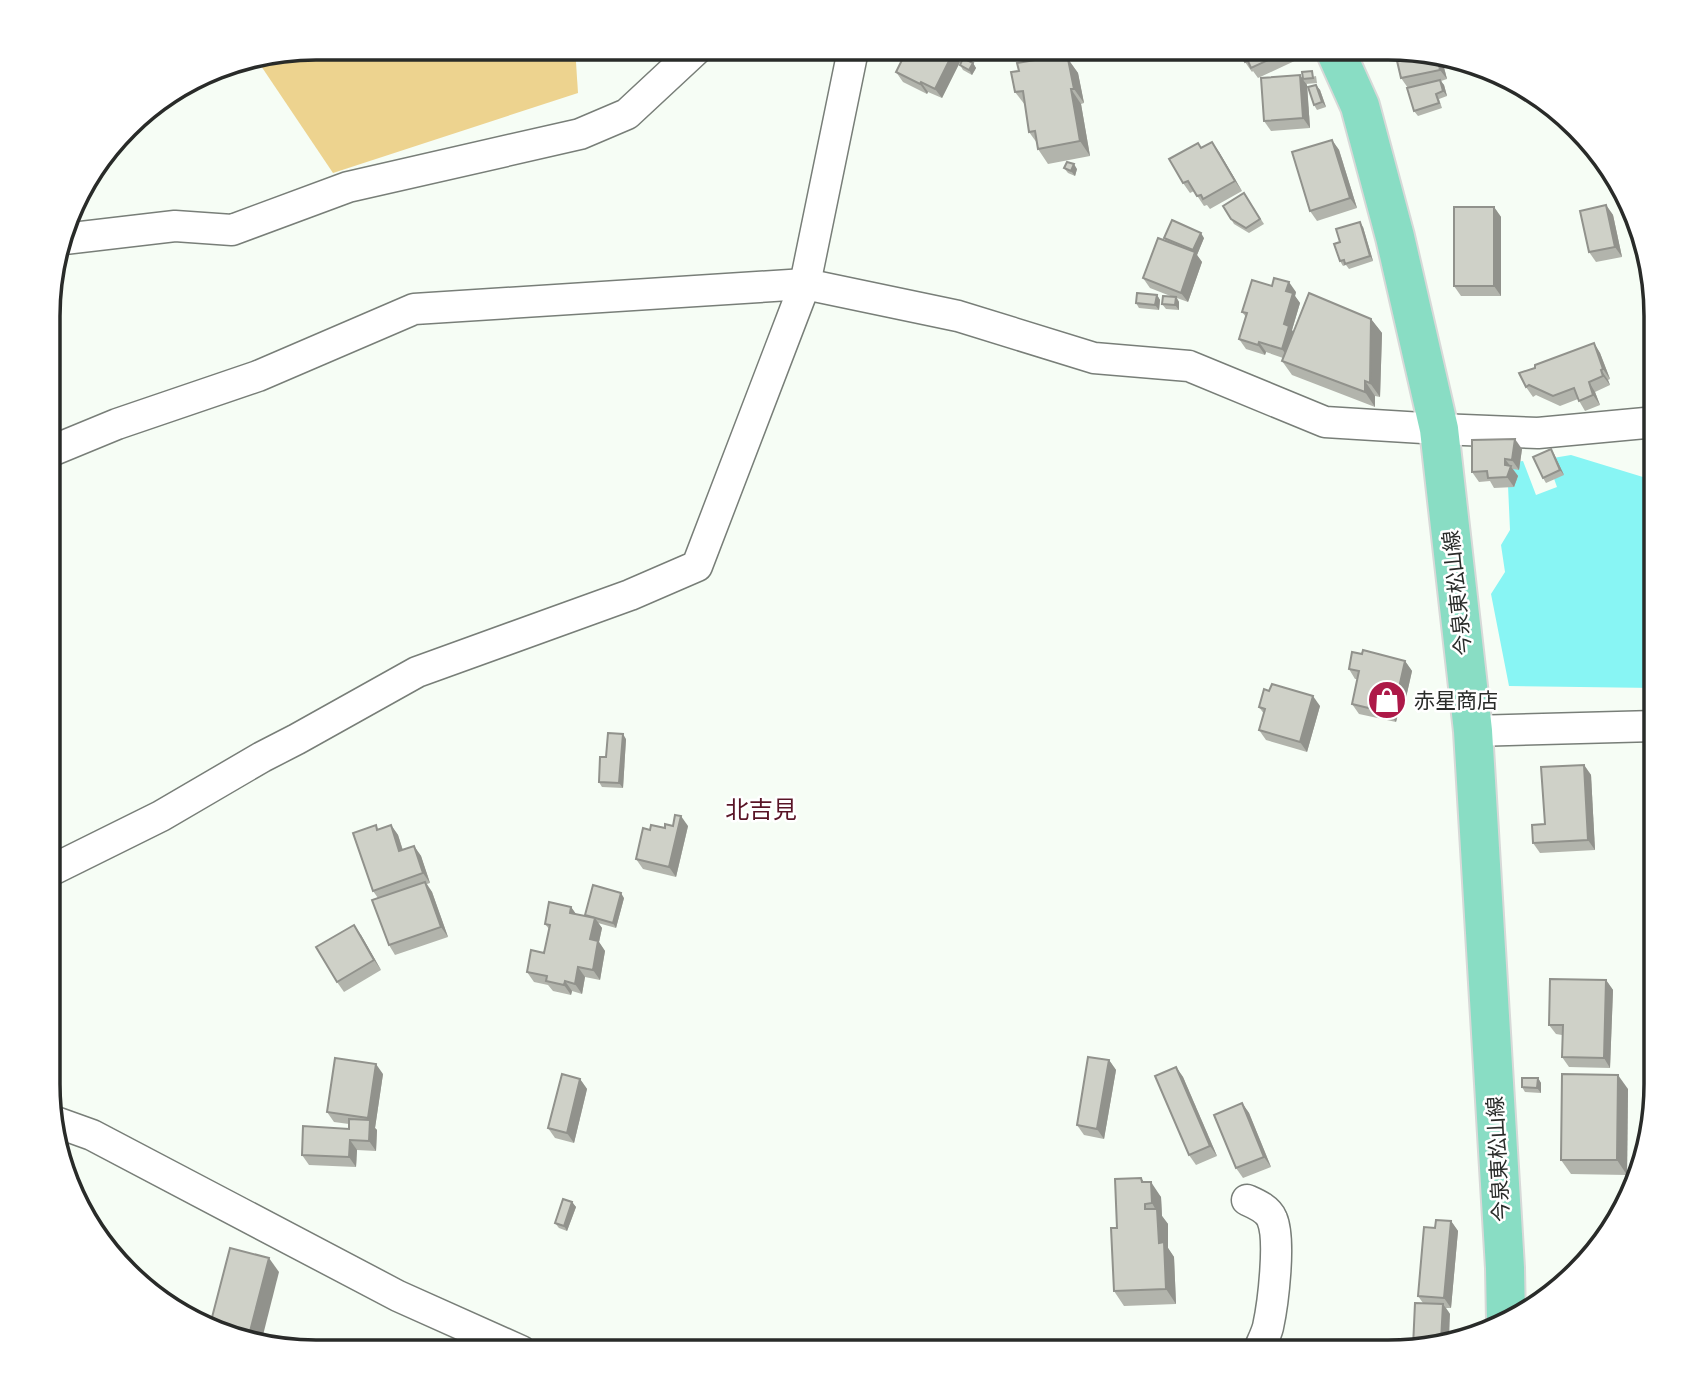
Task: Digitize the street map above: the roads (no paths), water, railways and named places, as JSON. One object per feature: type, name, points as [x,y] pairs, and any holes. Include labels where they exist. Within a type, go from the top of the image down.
[{"type":"main road","name":"今泉東松山線","points":[[1339,60],[1360,106],[1395,237],[1438,429],[1473,731],[1506,1310]]},
{"type":"street","points":[[71,238],[175,226],[232,230],[348,187],[580,134],[627,114],[685,60]]},
{"type":"street","points":[[60,866],[161,816],[417,672],[630,595],[697,566],[805,284],[851,60]]},
{"type":"street","points":[[60,447],[117,424],[258,376],[414,309],[805,284],[958,316],[1094,358],[1189,366],[1325,422],[1538,433],[1644,423]]},
{"type":"street","points":[[1473,731],[1644,726]]},
{"type":"street","points":[[63,1125],[92,1135],[398,1296],[496,1340]]},
{"type":"street","points":[[1247,1200],[1261,1207],[1271,1217],[1276,1235],[1274,1288],[1268,1329],[1263,1340]]},
{"type":"water","points":[[1571,455],[1644,477],[1644,688],[1509,686],[1491,594],[1505,572],[1501,545],[1510,530],[1507,463],[1523,461],[1536,495],[1557,487],[1547,459]]},
{"type":"place","name":"赤星商店","points":[[1387,700]]},
{"type":"district","name":"北吉見","points":[[761,809]]}]
